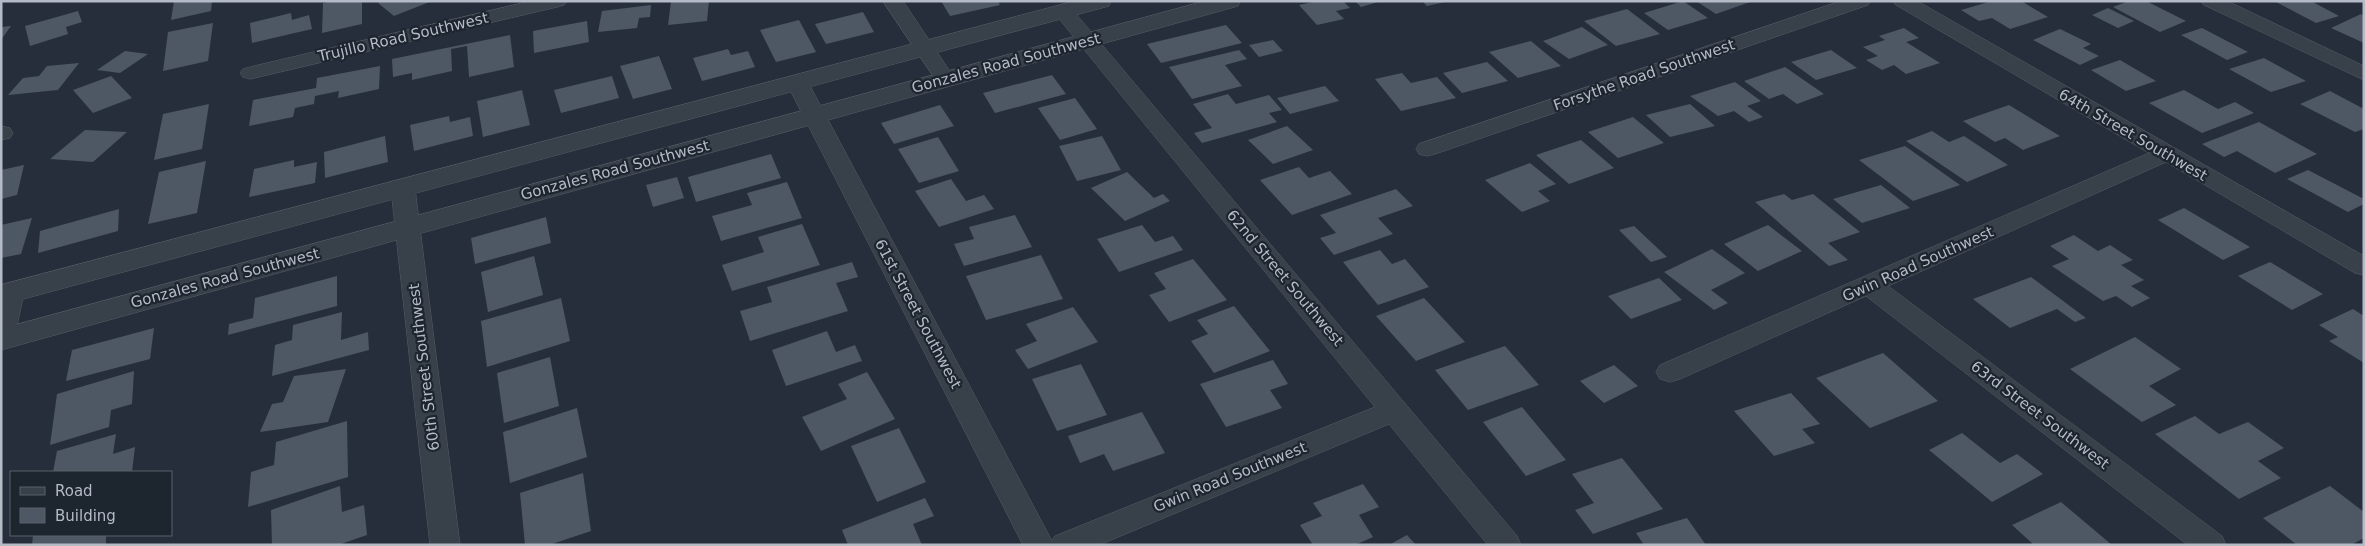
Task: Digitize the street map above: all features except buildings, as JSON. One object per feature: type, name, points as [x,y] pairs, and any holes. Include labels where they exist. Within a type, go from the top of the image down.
[{"type":"street","name":"Trujillo Road Southwest","points":[[250,73],[557,1]]},
{"type":"street","points":[[893,1],[945,79]]},
{"type":"street","points":[[1,340],[6,294],[798,84],[1101,1]]},
{"type":"street","name":"Gonzales Road Southwest","points":[[1,340],[1230,1]]},
{"type":"street","name":"Forsythe Road Southwest","points":[[1427,149],[1861,1]]},
{"type":"street","name":"64th Street Southwest","points":[[1903,1],[2364,267]]},
{"type":"street","points":[[2211,1],[2364,74]]},
{"type":"street","name":"62nd Street Southwest","points":[[1064,11],[1506,545]]},
{"type":"street","name":"61st Street Southwest","points":[[798,84],[1039,545]]},
{"type":"street","name":"Gwin Road Southwest","points":[[1670,372],[2166,154]]},
{"type":"street","name":"60th Street Southwest","points":[[402,189],[445,545]]},
{"type":"street","name":"63rd Street Southwest","points":[[1869,285],[2211,545]]},
{"type":"street","name":"Gwin Road Southwest","points":[[1066,545],[1395,410]]}]
